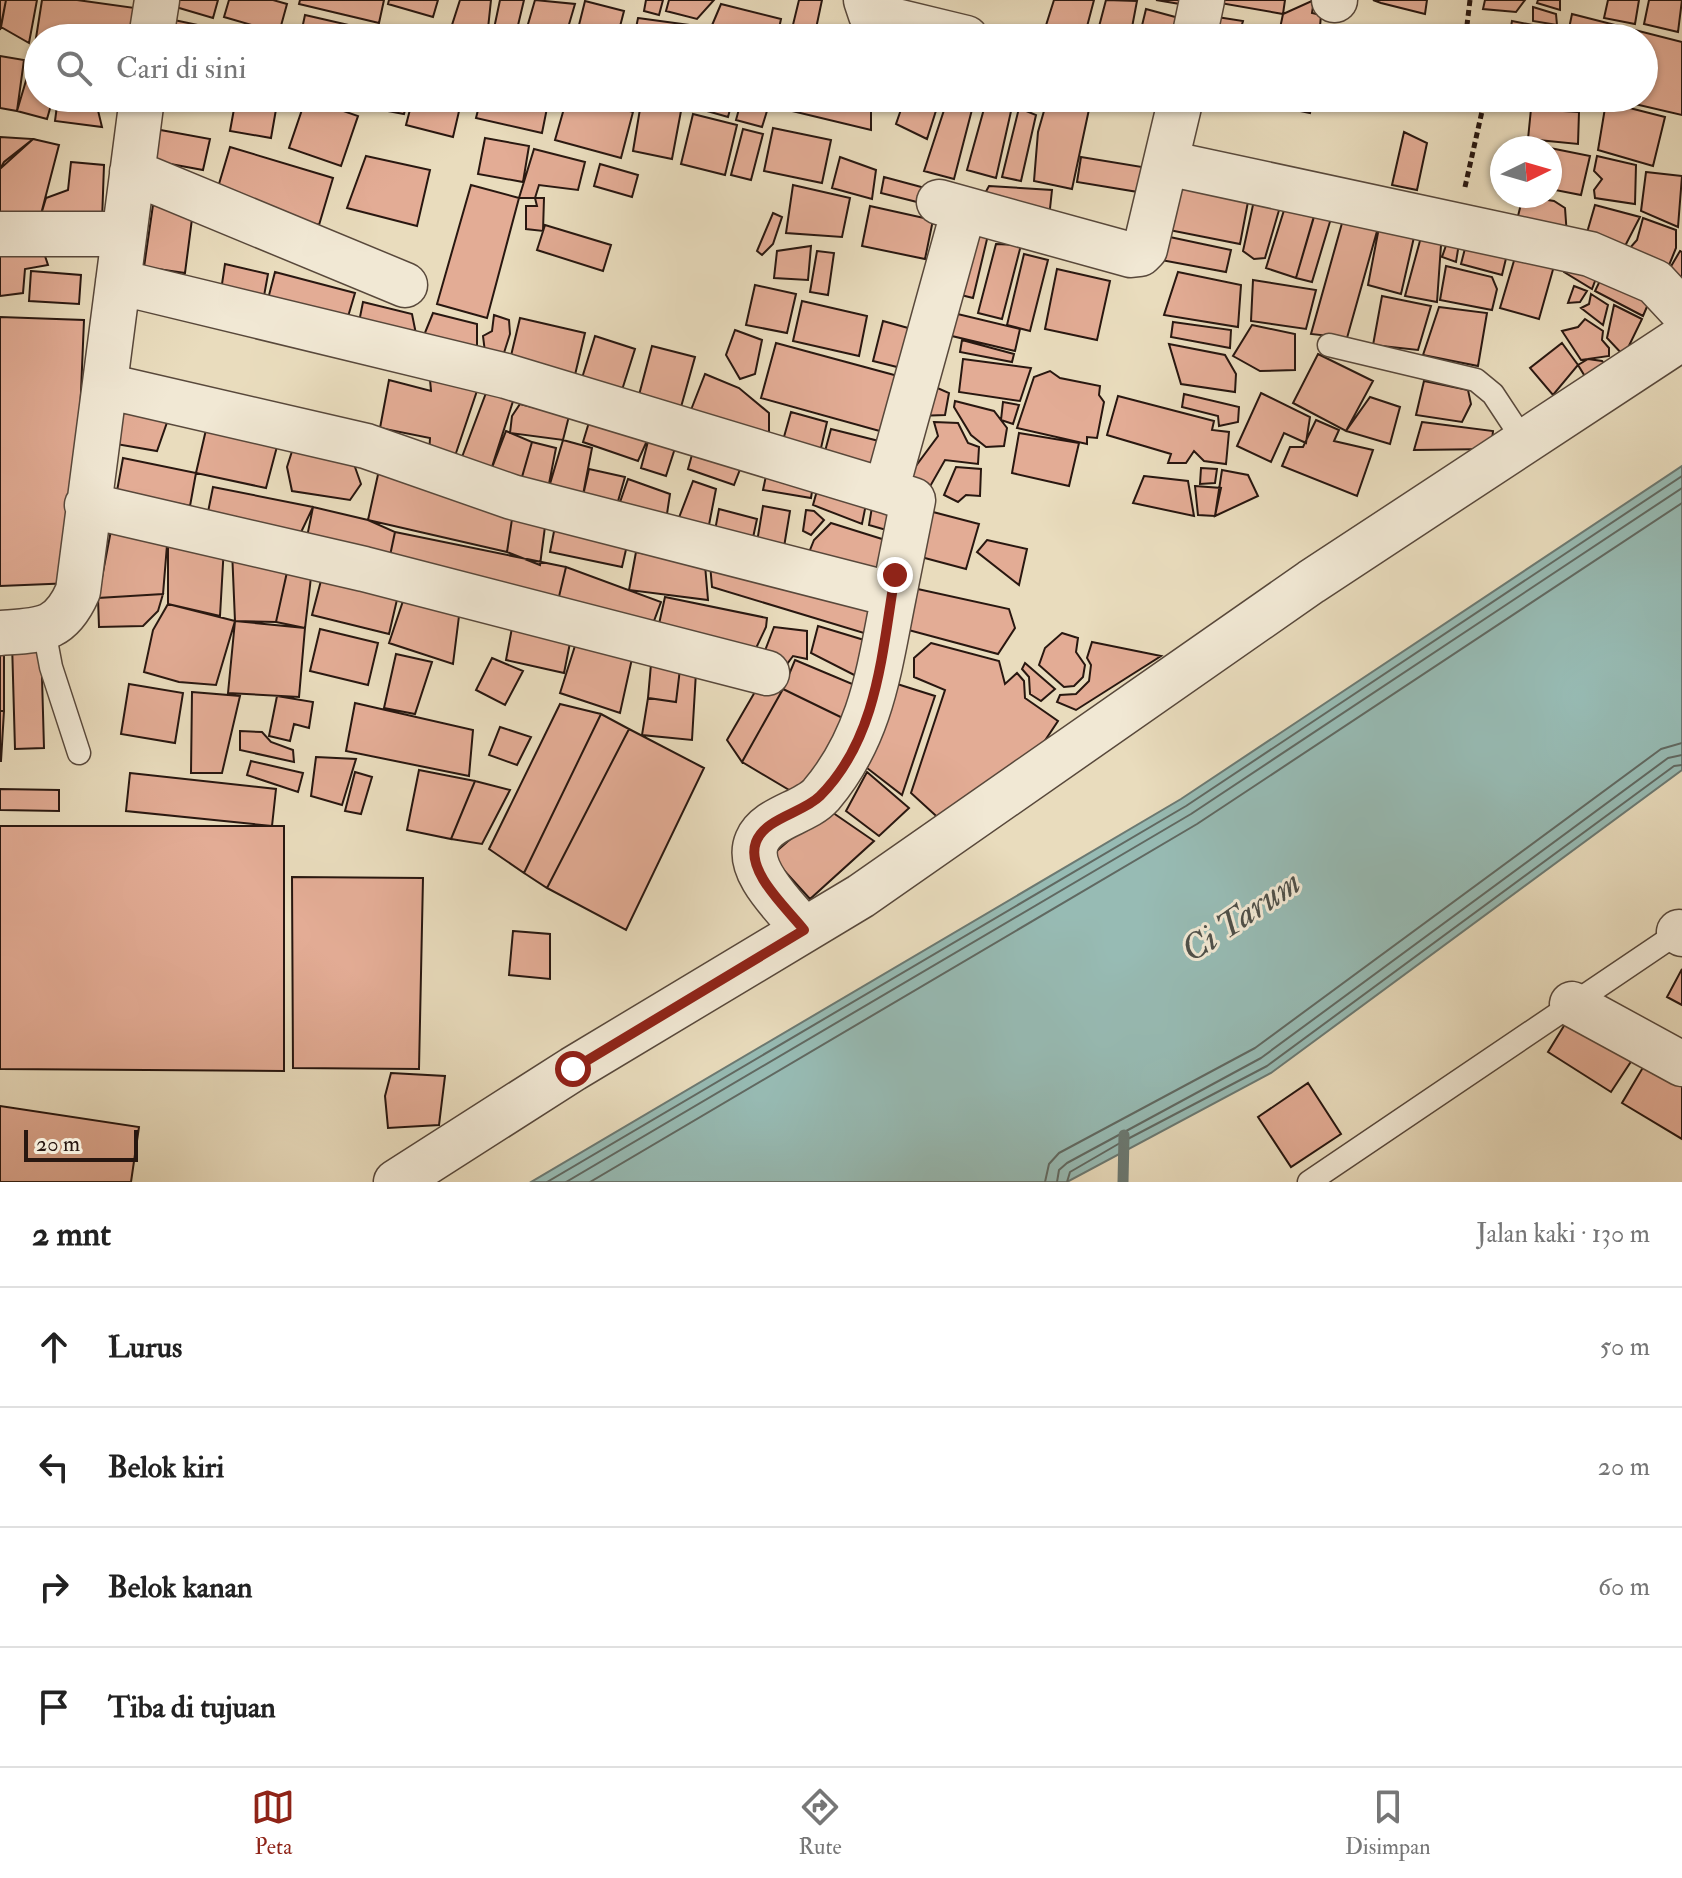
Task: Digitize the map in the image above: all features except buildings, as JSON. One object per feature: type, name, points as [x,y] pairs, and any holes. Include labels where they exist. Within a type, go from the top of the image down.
[{"type":"street","points":[[153,24],[157,0]]},
{"type":"street","points":[[866,0],[871,15],[908,24]]},
{"type":"street","points":[[1197,24],[1202,0]]},
{"type":"street","points":[[0,633],[44,630],[62,618],[78,591],[140,112]]},
{"type":"street","points":[[1174,132],[1458,223],[1549,242],[1634,270],[1655,282],[1682,311]]},
{"type":"street","points":[[1174,132],[1364,176]]},
{"type":"street","points":[[886,491],[951,205],[1131,255],[1140,254],[1145,249],[1174,132]]},
{"type":"street","points":[[132,172],[405,285]]},
{"type":"street","points":[[0,234],[122,234]]},
{"type":"street","points":[[118,282],[506,376],[913,500],[871,708],[857,743],[819,797],[767,829],[756,842],[756,861],[762,877],[804,930]]},
{"type":"street","points":[[396,1182],[573,1069],[861,896],[1311,582],[1526,444],[1682,338]]},
{"type":"street","points":[[106,386],[366,446],[512,497],[894,595]]},
{"type":"street","points":[[87,505],[364,569],[767,673]]},
{"type":"street","points":[[1572,1004],[1682,1064]]},
{"type":"lane","points":[[1329,345],[1476,380],[1493,394],[1526,444]]},
{"type":"lane","points":[[44,630],[51,667],[79,753]]},
{"type":"lane","points":[[1309,1182],[1681,932]]},
{"type":"path","points":[[1467,24],[1470,0]]},
{"type":"path","points":[[1458,223],[1482,112]]},
{"type":"water","name":"Ci Tarum","points":[[1682,466],[1682,770],[1271,1073],[1067,1182],[531,1182],[1181,799]]},
{"type":"waterway","points":[[1123,1182],[1124,1135]]},
{"type":"route","points":[[573,1069],[804,930],[762,877],[756,861],[756,842],[767,829],[819,797],[857,743],[871,708],[894,595],[895,575]]}]
